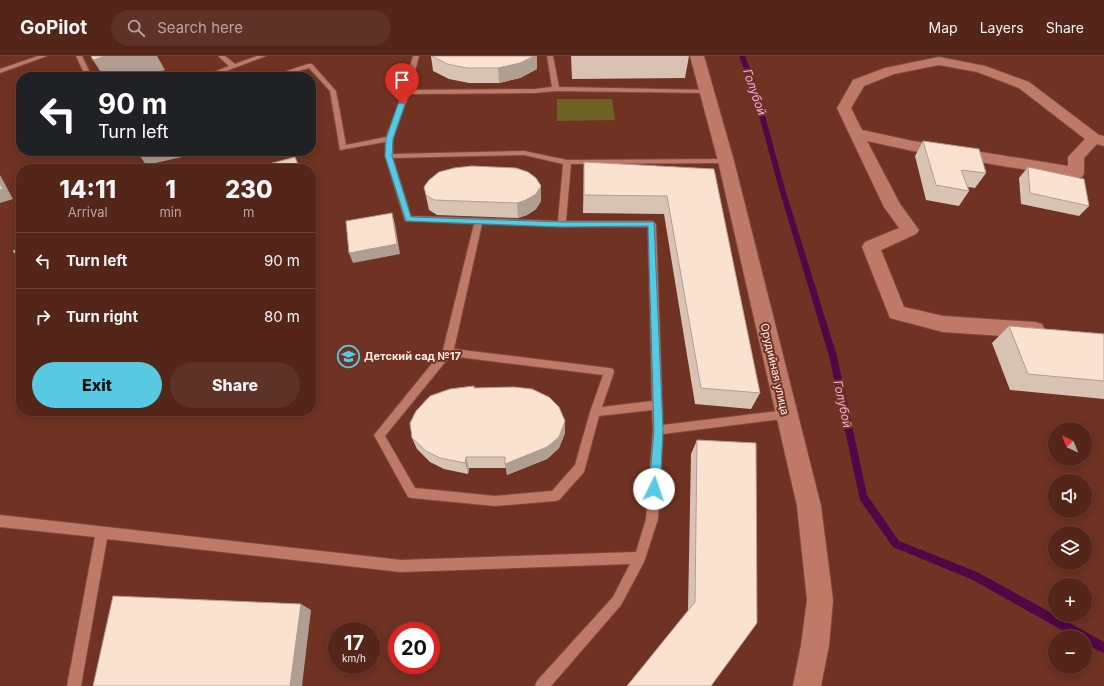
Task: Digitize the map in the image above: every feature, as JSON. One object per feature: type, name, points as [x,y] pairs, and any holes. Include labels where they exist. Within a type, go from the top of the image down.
[{"type":"street","name":"Орудийная улица","points":[[696,56],[726,161],[809,506],[820,600],[815,645],[807,686]]},
{"type":"street","points":[[857,134],[913,146],[1076,173],[1076,157],[1099,140],[1024,85],[980,69],[939,61],[890,71],[858,83],[844,108],[893,207],[910,230],[871,247],[897,313],[943,324],[1052,331]]},
{"type":"lane","points":[[0,71],[44,56]]},
{"type":"lane","points":[[79,56],[87,72]]},
{"type":"lane","points":[[221,56],[233,66]]},
{"type":"lane","points":[[217,72],[263,56]]},
{"type":"lane","points":[[416,56],[406,92],[389,139],[389,156],[408,219],[562,224],[652,224],[658,405],[658,430],[652,519],[640,558],[617,601],[542,686]]},
{"type":"lane","points":[[550,56],[556,89]]},
{"type":"lane","points":[[286,72],[310,64],[333,92],[343,148],[389,139]]},
{"type":"lane","points":[[406,92],[535,91],[556,89],[707,91]]},
{"type":"lane","points":[[389,156],[524,153],[567,162],[726,161]]},
{"type":"lane","points":[[562,224],[567,162]]},
{"type":"lane","points":[[448,352],[609,372],[594,412],[580,468],[555,496],[495,501],[412,494],[379,435],[448,352],[479,221]]},
{"type":"lane","points":[[594,412],[658,405]]},
{"type":"lane","points":[[658,430],[786,415]]},
{"type":"lane","points":[[0,521],[401,566],[640,558]]},
{"type":"lane","points":[[74,686],[102,532]]},
{"type":"shaded area","points":[[557,99],[612,99],[615,120],[557,121]]},
{"type":"building","points":[[91,56],[106,56],[93,60]]},
{"type":"building","points":[[432,56],[534,56],[520,63],[498,68],[467,68],[447,64]]},
{"type":"building","points":[[923,141],[979,149],[986,173],[961,170],[969,191],[936,185]]},
{"type":"building","points":[[295,157],[298,164],[269,164]]},
{"type":"building","points":[[584,162],[714,169],[760,393],[701,388],[667,196],[584,195]]},
{"type":"building","points":[[472,166],[516,168],[528,172],[536,178],[541,186],[536,194],[517,203],[434,200],[426,195],[424,187],[429,180],[439,172],[454,168]]},
{"type":"building","points":[[1028,167],[1084,179],[1089,206],[1030,193]]},
{"type":"building","points":[[0,183],[3,189],[0,190]]},
{"type":"building","points":[[392,213],[397,244],[349,253],[346,221]]},
{"type":"building","points":[[1009,326],[1104,334],[1104,381],[1028,374]]},
{"type":"building","points":[[474,386],[474,388],[514,387],[532,389],[549,397],[559,407],[565,421],[559,437],[547,447],[505,464],[505,457],[466,457],[465,463],[440,458],[426,451],[412,438],[410,423],[416,411],[430,396],[450,389]]},
{"type":"building","points":[[697,440],[756,443],[757,623],[711,686],[627,686],[695,602]]},
{"type":"building","points":[[113,596],[301,604],[290,686],[93,686]]},
{"type":"waterway","name":"Голубой","points":[[742,56],[754,86],[782,189],[833,356],[863,497],[896,544],[974,575],[1072,630]]},
{"type":"waterway","name":"Голубой","points":[[1092,642],[1104,648]]},
{"type":"place","name":"Детский сад №17","points":[[348,356]]},
{"type":"route","points":[[402,104],[389,139],[389,156],[408,219],[562,224],[652,224],[658,430],[654,489]]}]
